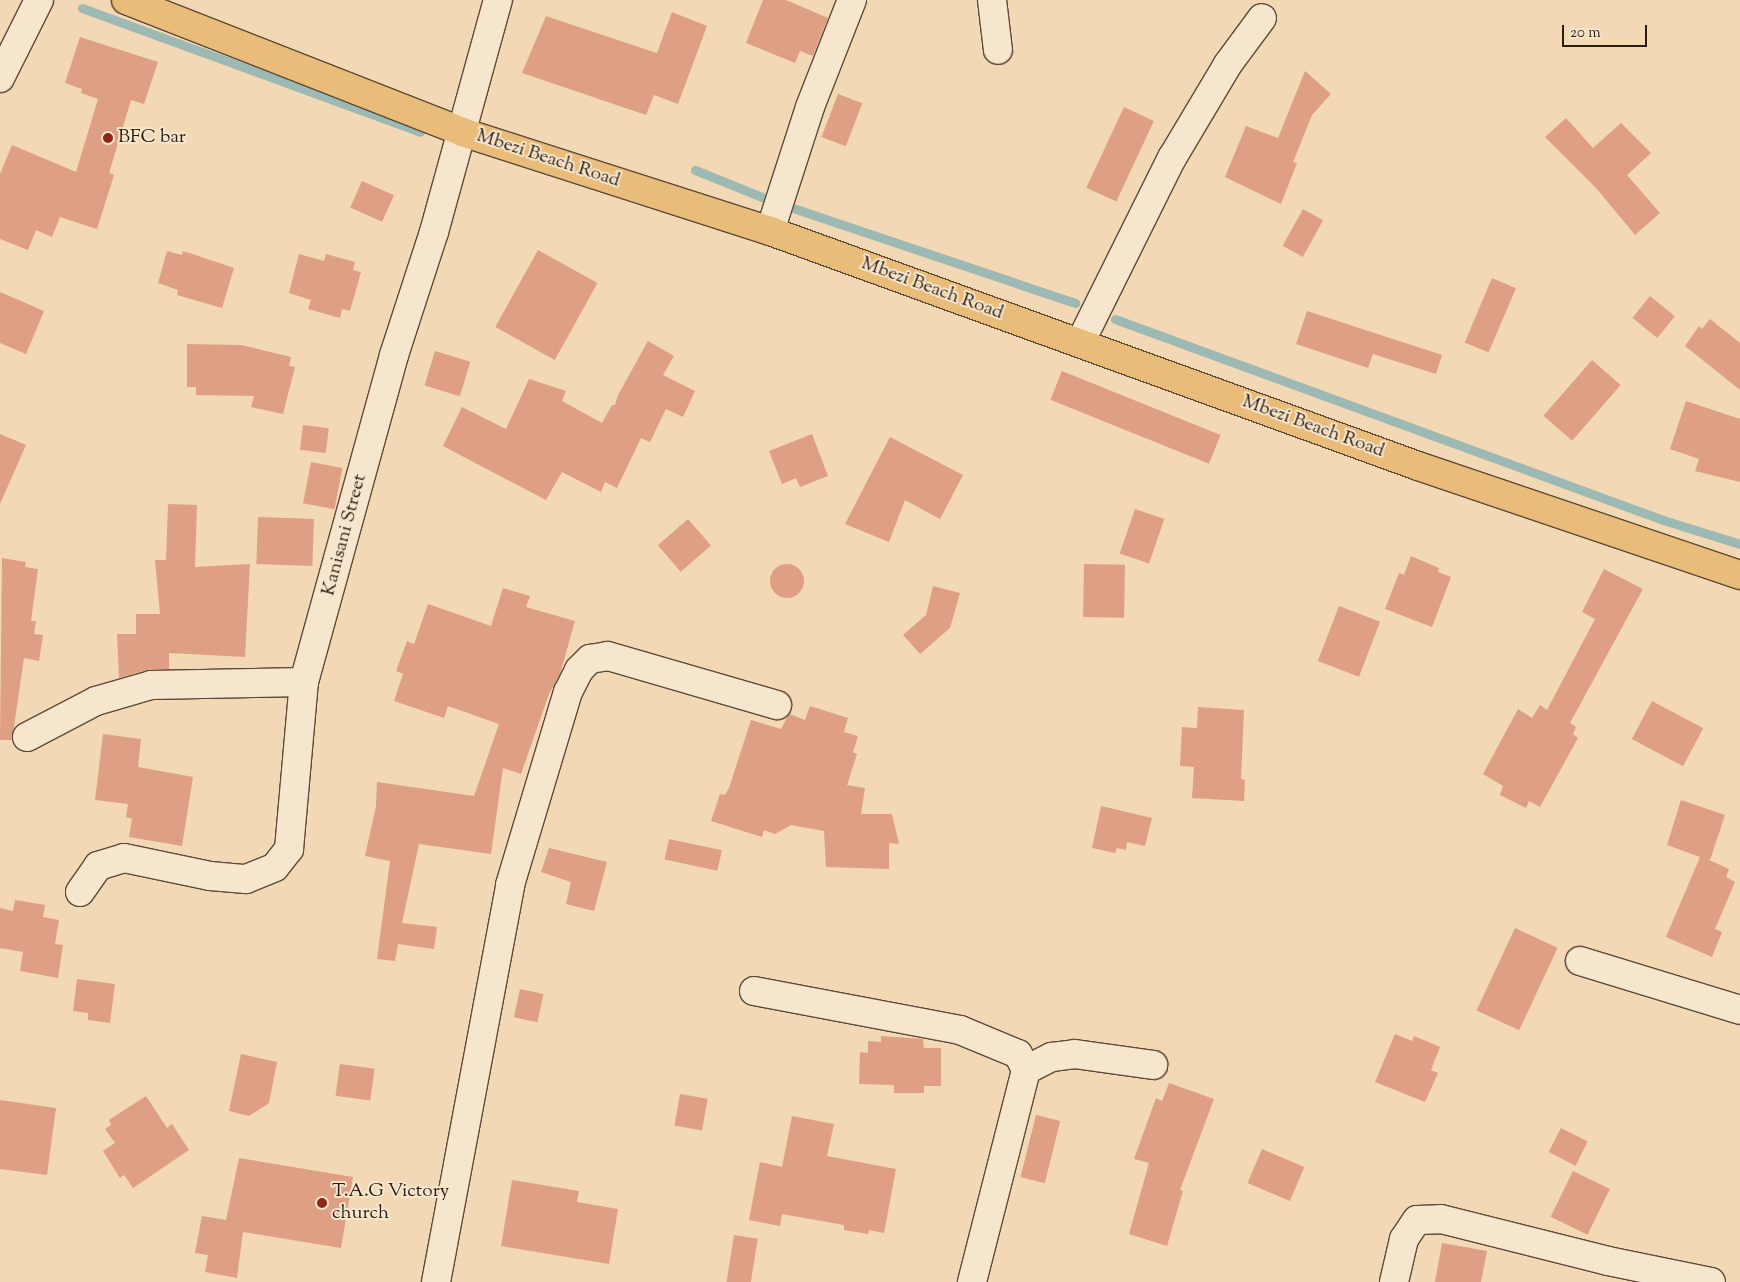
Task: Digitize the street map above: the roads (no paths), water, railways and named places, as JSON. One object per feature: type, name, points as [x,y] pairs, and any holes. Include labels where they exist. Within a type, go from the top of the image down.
[{"type":"main road","name":"Mbezi Beach Road","points":[[126,0],[462,132],[770,231],[1418,466],[1740,575]]},
{"type":"street","points":[[0,78],[39,0]]},
{"type":"street","name":"Kanisani Street","points":[[80,892],[98,866],[124,858],[210,876],[246,879],[275,867],[289,849],[304,682],[394,355],[462,132],[498,0]]},
{"type":"street","points":[[770,231],[810,107],[852,0]]},
{"type":"street","points":[[992,0],[998,50]]},
{"type":"street","points":[[1080,343],[1172,158],[1228,64],[1262,18]]},
{"type":"street","points":[[436,1282],[510,885],[568,692],[579,670],[590,659],[608,656],[777,705]]},
{"type":"street","points":[[28,737],[96,701],[151,685],[304,682]]},
{"type":"street","points":[[1580,961],[1740,1010]]},
{"type":"street","points":[[754,991],[960,1030],[1018,1054],[1026,1070],[972,1282]]},
{"type":"street","points":[[1026,1070],[1052,1057],[1075,1054],[1153,1065]]},
{"type":"street","points":[[1394,1282],[1404,1239],[1417,1220],[1441,1219],[1711,1282]]},
{"type":"waterway","points":[[82,8],[420,132]]},
{"type":"waterway","points":[[695,170],[767,199]]},
{"type":"waterway","points":[[790,207],[1075,303]]},
{"type":"waterway","points":[[1115,319],[1663,520],[1740,544]]},
{"type":"place","name":"BFC bar","points":[[108,138]]},
{"type":"place","name":"T.A.G Victory church","points":[[322,1203]]}]
